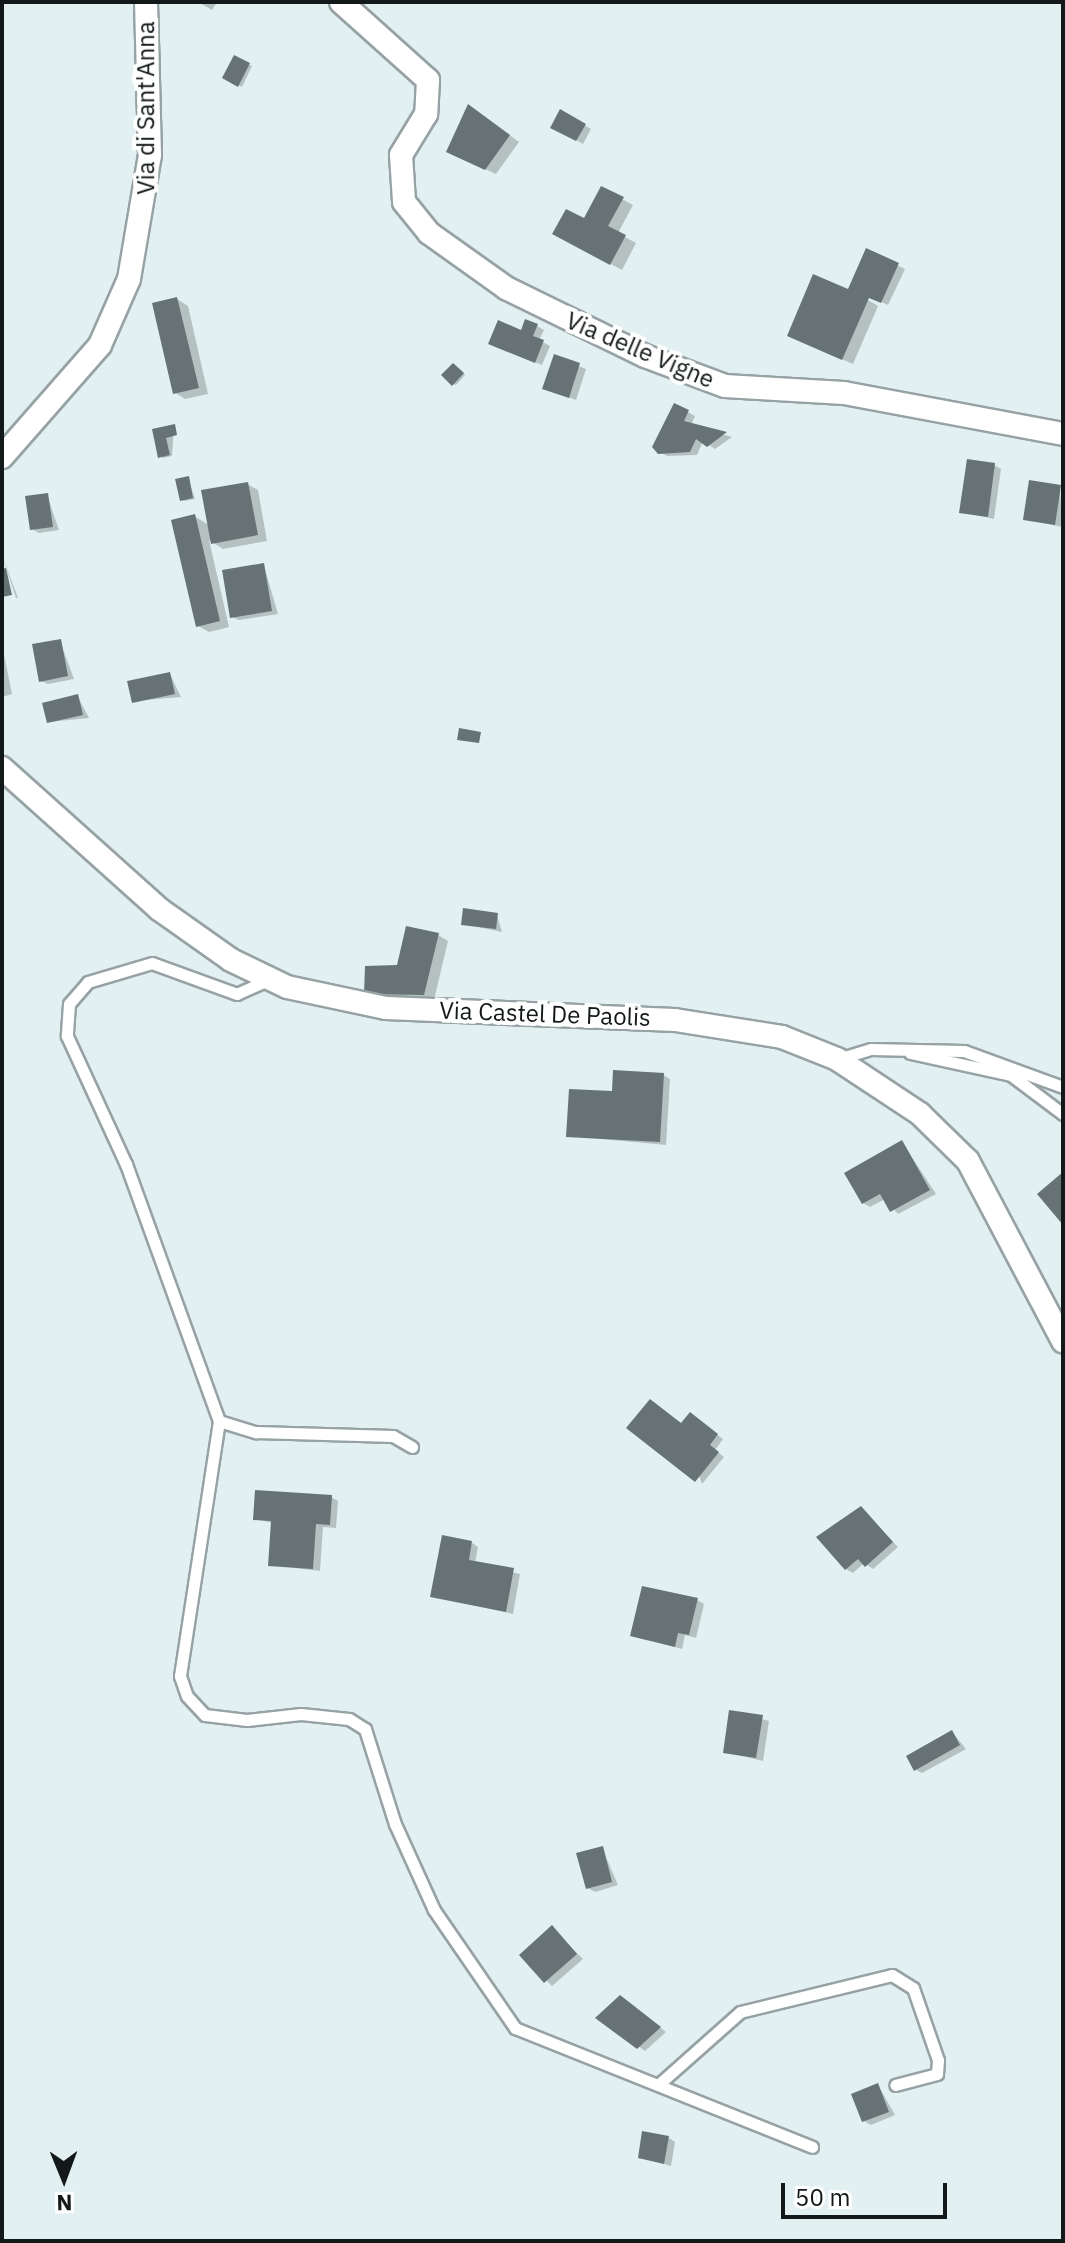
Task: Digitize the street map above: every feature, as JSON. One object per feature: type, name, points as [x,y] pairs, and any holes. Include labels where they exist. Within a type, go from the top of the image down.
[{"type":"street","name":"Via di Sant'Anna","points":[[2,457],[100,345],[129,279],[150,155],[146,2]]},
{"type":"street","name":"Via delle Vigne","points":[[341,2],[428,80],[426,114],[401,155],[402,195],[429,233],[506,288],[689,374],[756,390],[844,393],[1063,434]]},
{"type":"street","name":"Via Castel De Paolis","points":[[2,768],[159,909],[268,980],[386,1008],[690,1022],[782,1037],[837,1059],[920,1114],[979,1174],[1063,1341]]},
{"type":"lane","points":[[268,980],[237,994],[152,963],[88,982],[69,1004],[67,1036],[80,1074],[126,1164],[219,1421],[180,1676],[187,1696],[205,1715],[301,1714],[349,1719],[365,1729],[395,1824],[434,1910],[515,2028],[812,2147]]},
{"type":"lane","points":[[837,1059],[886,1049],[964,1051],[1063,1087]]},
{"type":"lane","points":[[886,1049],[1000,1071],[1063,1114]]},
{"type":"lane","points":[[219,1421],[256,1432],[393,1436],[412,1447]]},
{"type":"lane","points":[[659,2084],[740,2012],[892,1975],[913,1988],[938,2060],[937,2074],[895,2085]]},
{"type":"building","points":[[234,55],[250,63],[238,87],[222,78]]},
{"type":"building","points":[[468,104],[510,135],[485,170],[446,152]]},
{"type":"building","points":[[560,109],[586,124],[576,141],[550,128]]},
{"type":"building","points":[[601,186],[624,197],[608,226],[626,235],[610,265],[552,234],[566,209],[584,218]]},
{"type":"building","points":[[866,248],[899,263],[881,303],[869,298],[842,360],[787,336],[813,274],[848,289]]},
{"type":"building","points":[[177,297],[199,388],[173,394],[152,303]]},
{"type":"building","points":[[525,319],[538,324],[533,336],[544,340],[535,363],[488,344],[498,320],[521,330]]},
{"type":"building","points":[[554,354],[580,363],[569,398],[542,389]]},
{"type":"building","points":[[453,363],[464,373],[452,386],[441,375]]},
{"type":"building","points":[[674,403],[689,410],[684,421],[727,432],[707,447],[696,439],[690,452],[658,454],[652,447]]},
{"type":"building","points":[[175,424],[177,435],[166,438],[170,455],[158,458],[152,429]]},
{"type":"building","points":[[967,459],[995,463],[988,517],[959,513]]},
{"type":"building","points":[[189,476],[193,498],[180,501],[175,479]]},
{"type":"building","points":[[1029,480],[1061,485],[1055,525],[1023,520]]},
{"type":"building","points":[[248,482],[258,535],[211,544],[201,490]]},
{"type":"building","points":[[48,493],[53,527],[30,530],[25,496]]},
{"type":"building","points":[[195,514],[220,621],[196,627],[171,520]]},
{"type":"building","points":[[264,563],[272,611],[230,618],[222,570]]},
{"type":"building","points":[[6,568],[12,595],[2,597],[2,569]]},
{"type":"building","points":[[61,639],[68,676],[39,682],[32,644]]},
{"type":"building","points":[[170,672],[175,694],[132,703],[127,681]]},
{"type":"building","points":[[78,694],[83,715],[47,723],[42,703]]},
{"type":"building","points":[[459,728],[481,732],[479,743],[457,740]]},
{"type":"building","points":[[463,908],[498,913],[496,929],[461,925]]},
{"type":"building","points":[[406,926],[439,933],[424,995],[364,994],[365,966],[397,965]]},
{"type":"building","points":[[613,1070],[664,1073],[660,1142],[566,1137],[569,1089],[612,1091]]},
{"type":"building","points":[[902,1140],[930,1190],[890,1212],[880,1194],[862,1204],[844,1173]]},
{"type":"building","points":[[1063,1172],[1063,1225],[1037,1194]]},
{"type":"building","points":[[650,1399],[681,1423],[690,1412],[718,1434],[710,1445],[719,1452],[695,1482],[626,1428]]},
{"type":"building","points":[[255,1490],[332,1495],[330,1525],[316,1524],[313,1569],[268,1566],[271,1521],[253,1520]]},
{"type":"building","points":[[861,1506],[893,1542],[865,1567],[858,1559],[845,1570],[816,1537]]},
{"type":"building","points":[[442,1535],[472,1541],[469,1560],[514,1568],[506,1612],[430,1597]]},
{"type":"building","points":[[642,1586],[698,1598],[689,1635],[678,1633],[675,1647],[630,1636]]},
{"type":"building","points":[[729,1710],[763,1715],[756,1758],[723,1753]]},
{"type":"building","points":[[952,1730],[960,1745],[914,1771],[906,1756]]},
{"type":"building","points":[[603,1846],[612,1882],[586,1889],[576,1853]]},
{"type":"building","points":[[552,1925],[577,1954],[544,1983],[519,1955]]},
{"type":"building","points":[[620,1995],[661,2027],[637,2049],[595,2018]]},
{"type":"building","points":[[878,2083],[889,2112],[862,2122],[851,2094]]},
{"type":"building","points":[[642,2131],[669,2136],[664,2164],[638,2158]]}]
